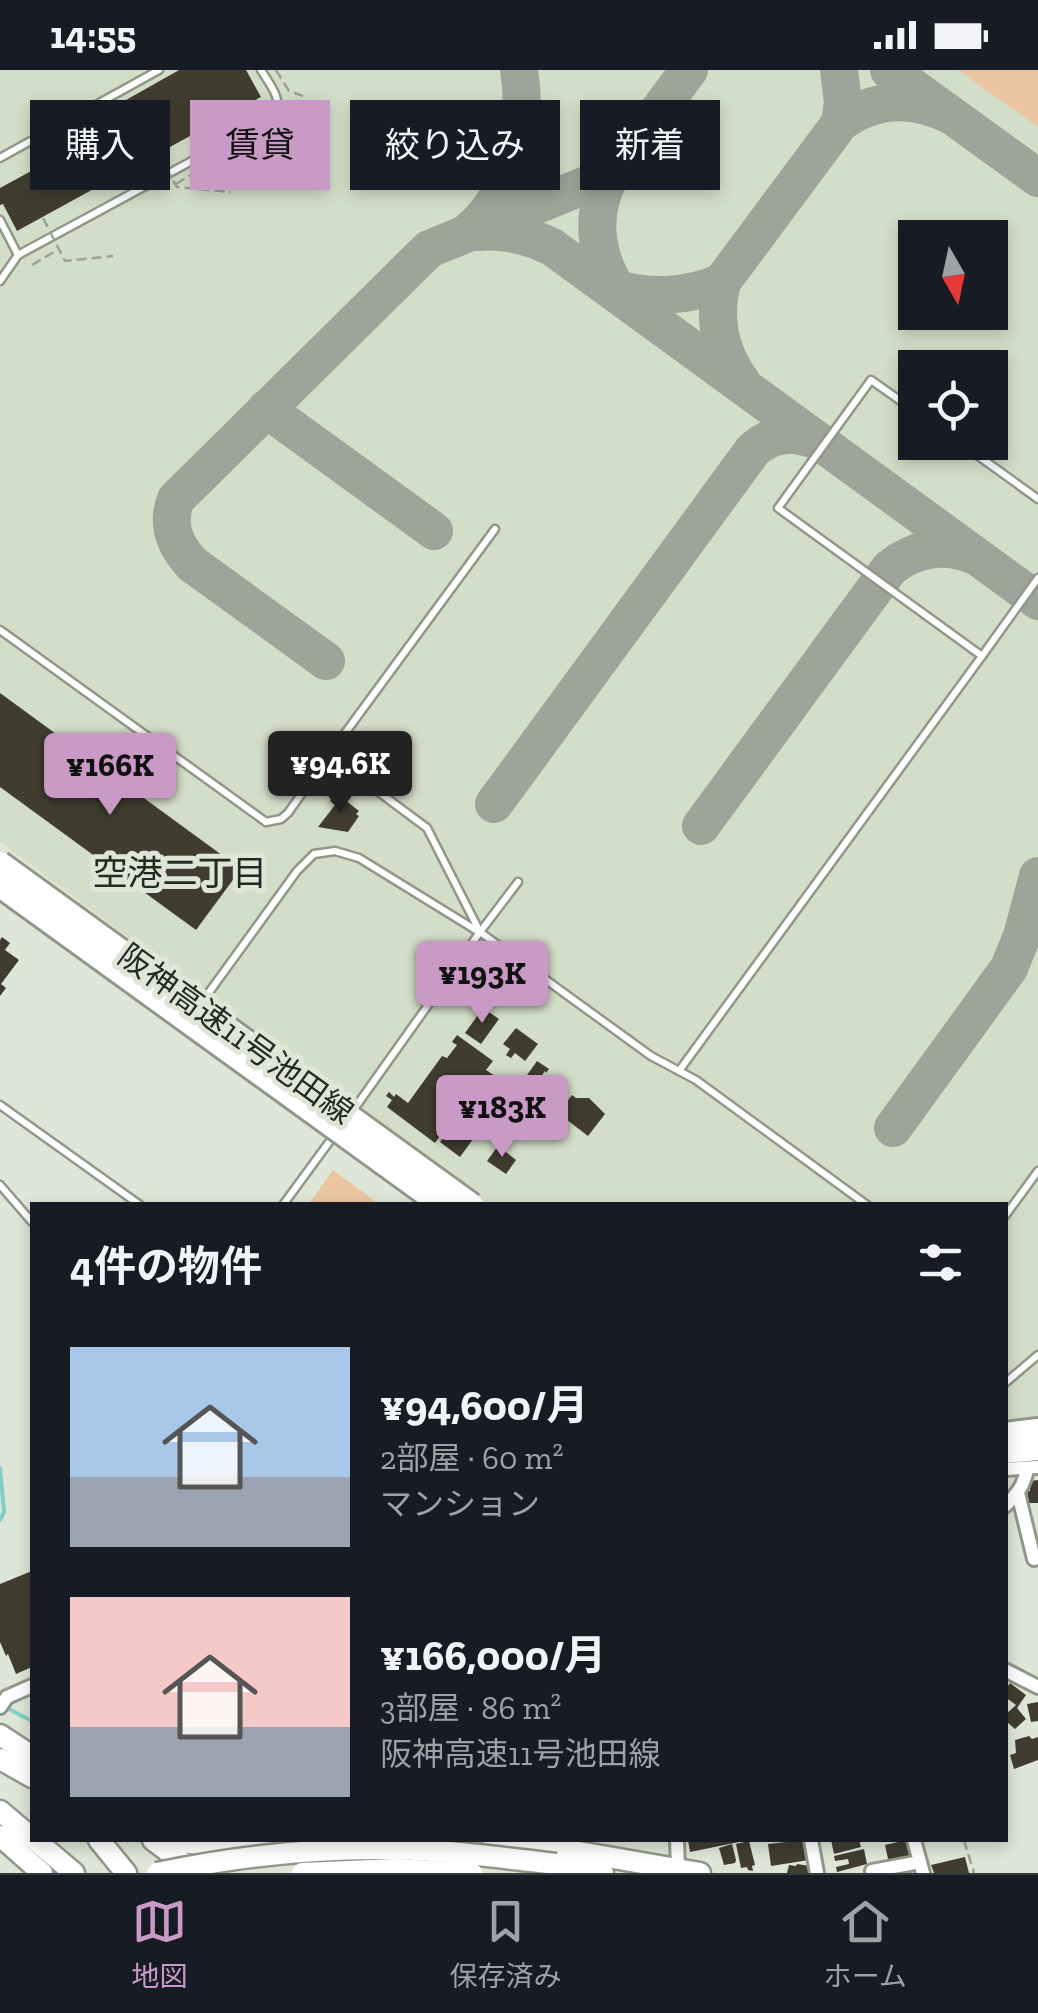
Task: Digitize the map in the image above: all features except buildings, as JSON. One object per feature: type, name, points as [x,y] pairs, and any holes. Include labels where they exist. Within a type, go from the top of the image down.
[{"type":"highway","name":"阪神高速11号池田線","points":[[0,863],[468,1202]]},
{"type":"highway","name":"阪神高速11号池田線","points":[[0,886],[437,1202]]},
{"type":"highway","points":[[1008,1434],[1038,1430]]},
{"type":"highway","points":[[1008,1453],[1034,1462]]},
{"type":"main road","points":[[0,1725],[30,1743]]},
{"type":"main road","points":[[0,1736],[30,1755]]},
{"type":"main road","points":[[0,1759],[30,1776]]},
{"type":"main road","points":[[0,1810],[30,1836]]},
{"type":"main road","points":[[0,1836],[42,1873]]},
{"type":"main road","points":[[38,1842],[74,1873]]},
{"type":"main road","points":[[101,1842],[126,1873]]},
{"type":"main road","points":[[156,1842],[197,1873]]},
{"type":"main road","points":[[185,1842],[200,1846],[254,1842]]},
{"type":"main road","points":[[509,1842],[700,1873]]},
{"type":"main road","points":[[0,1850],[27,1873]]},
{"type":"main road","points":[[157,1873],[236,1859],[366,1850],[446,1852],[603,1873]]},
{"type":"main road","points":[[302,1873],[396,1869],[472,1873]]},
{"type":"street","points":[[1008,1469],[1034,1462]]},
{"type":"street","points":[[1008,1503],[1018,1493],[1034,1462]]},
{"type":"street","points":[[1018,1493],[1034,1559],[1038,1558]]},
{"type":"street","points":[[1008,1671],[1038,1686]]},
{"type":"street","points":[[0,1707],[7,1697],[30,1687]]},
{"type":"street","points":[[676,1842],[678,1869]]},
{"type":"street","points":[[811,1842],[817,1873]]},
{"type":"street","points":[[872,1871],[922,1867],[918,1842]]},
{"type":"lane","points":[[0,158],[159,70]]},
{"type":"lane","points":[[0,281],[18,255],[273,117],[278,99],[262,70]]},
{"type":"lane","points":[[0,220],[18,255]]},
{"type":"lane","points":[[898,399],[871,380],[778,508],[982,656]]},
{"type":"lane","points":[[984,460],[1038,499]]},
{"type":"lane","points":[[0,630],[266,822],[281,819],[494,529]]},
{"type":"lane","points":[[679,1072],[1038,578]]},
{"type":"lane","points":[[328,755],[427,828],[480,932]]},
{"type":"lane","points":[[192,1015],[297,870],[314,854],[335,851],[359,858],[480,932],[651,1056],[696,1080],[863,1202]]},
{"type":"lane","points":[[285,1202],[518,882]]},
{"type":"lane","points":[[0,1105],[136,1202]]},
{"type":"lane","points":[[1008,1212],[1038,1171]]},
{"type":"lane","points":[[0,1185],[30,1220]]},
{"type":"lane","points":[[1008,1380],[1038,1355]]},
{"type":"path","points":[[276,70],[289,91],[303,96]]},
{"type":"path","points":[[170,174],[177,186],[231,192]]},
{"type":"path","points":[[176,184],[190,175]]},
{"type":"path","points":[[42,218],[65,261],[112,256]]},
{"type":"path","points":[[32,264],[59,249]]},
{"type":"path","points":[[965,1842],[974,1873]]},
{"type":"shaded area","points":[[0,70],[1038,70],[1038,1441],[1008,1456],[1008,1202],[484,1202],[0,842]]},
{"type":"shaded area","points":[[958,70],[1038,70],[1038,127]]},
{"type":"shaded area","points":[[333,1170],[376,1202],[310,1202]]},
{"type":"waterway","points":[[0,1468],[4,1512],[0,1520]]},
{"type":"waterway","points":[[7,1708],[30,1720]]},
{"type":"taxiway","points":[[470,230],[497,198],[514,156],[521,112],[519,70]]},
{"type":"taxiway","points":[[621,294],[605,267],[598,237],[603,192],[621,160],[689,70]]},
{"type":"taxiway","points":[[839,70],[843,102],[840,123]]},
{"type":"taxiway","points":[[889,70],[1038,178]]},
{"type":"taxiway","points":[[741,381],[727,358],[720,334],[722,282],[840,123],[867,108],[894,102],[923,105],[952,116]]},
{"type":"taxiway","points":[[326,661],[192,564],[173,533],[176,499],[429,249],[580,188]]},
{"type":"taxiway","points":[[478,232],[516,234],[552,247],[1038,601]]},
{"type":"taxiway","points":[[612,288],[668,295],[722,282]]},
{"type":"taxiway","points":[[266,409],[434,531]]},
{"type":"taxiway","points":[[494,804],[753,450],[784,435],[818,441]]},
{"type":"taxiway","points":[[701,826],[890,568],[930,549],[973,555]]},
{"type":"taxiway","points":[[893,1128],[1009,968],[1038,876]]},
{"type":"district","name":"空港二丁目","points":[[180,873]]}]
